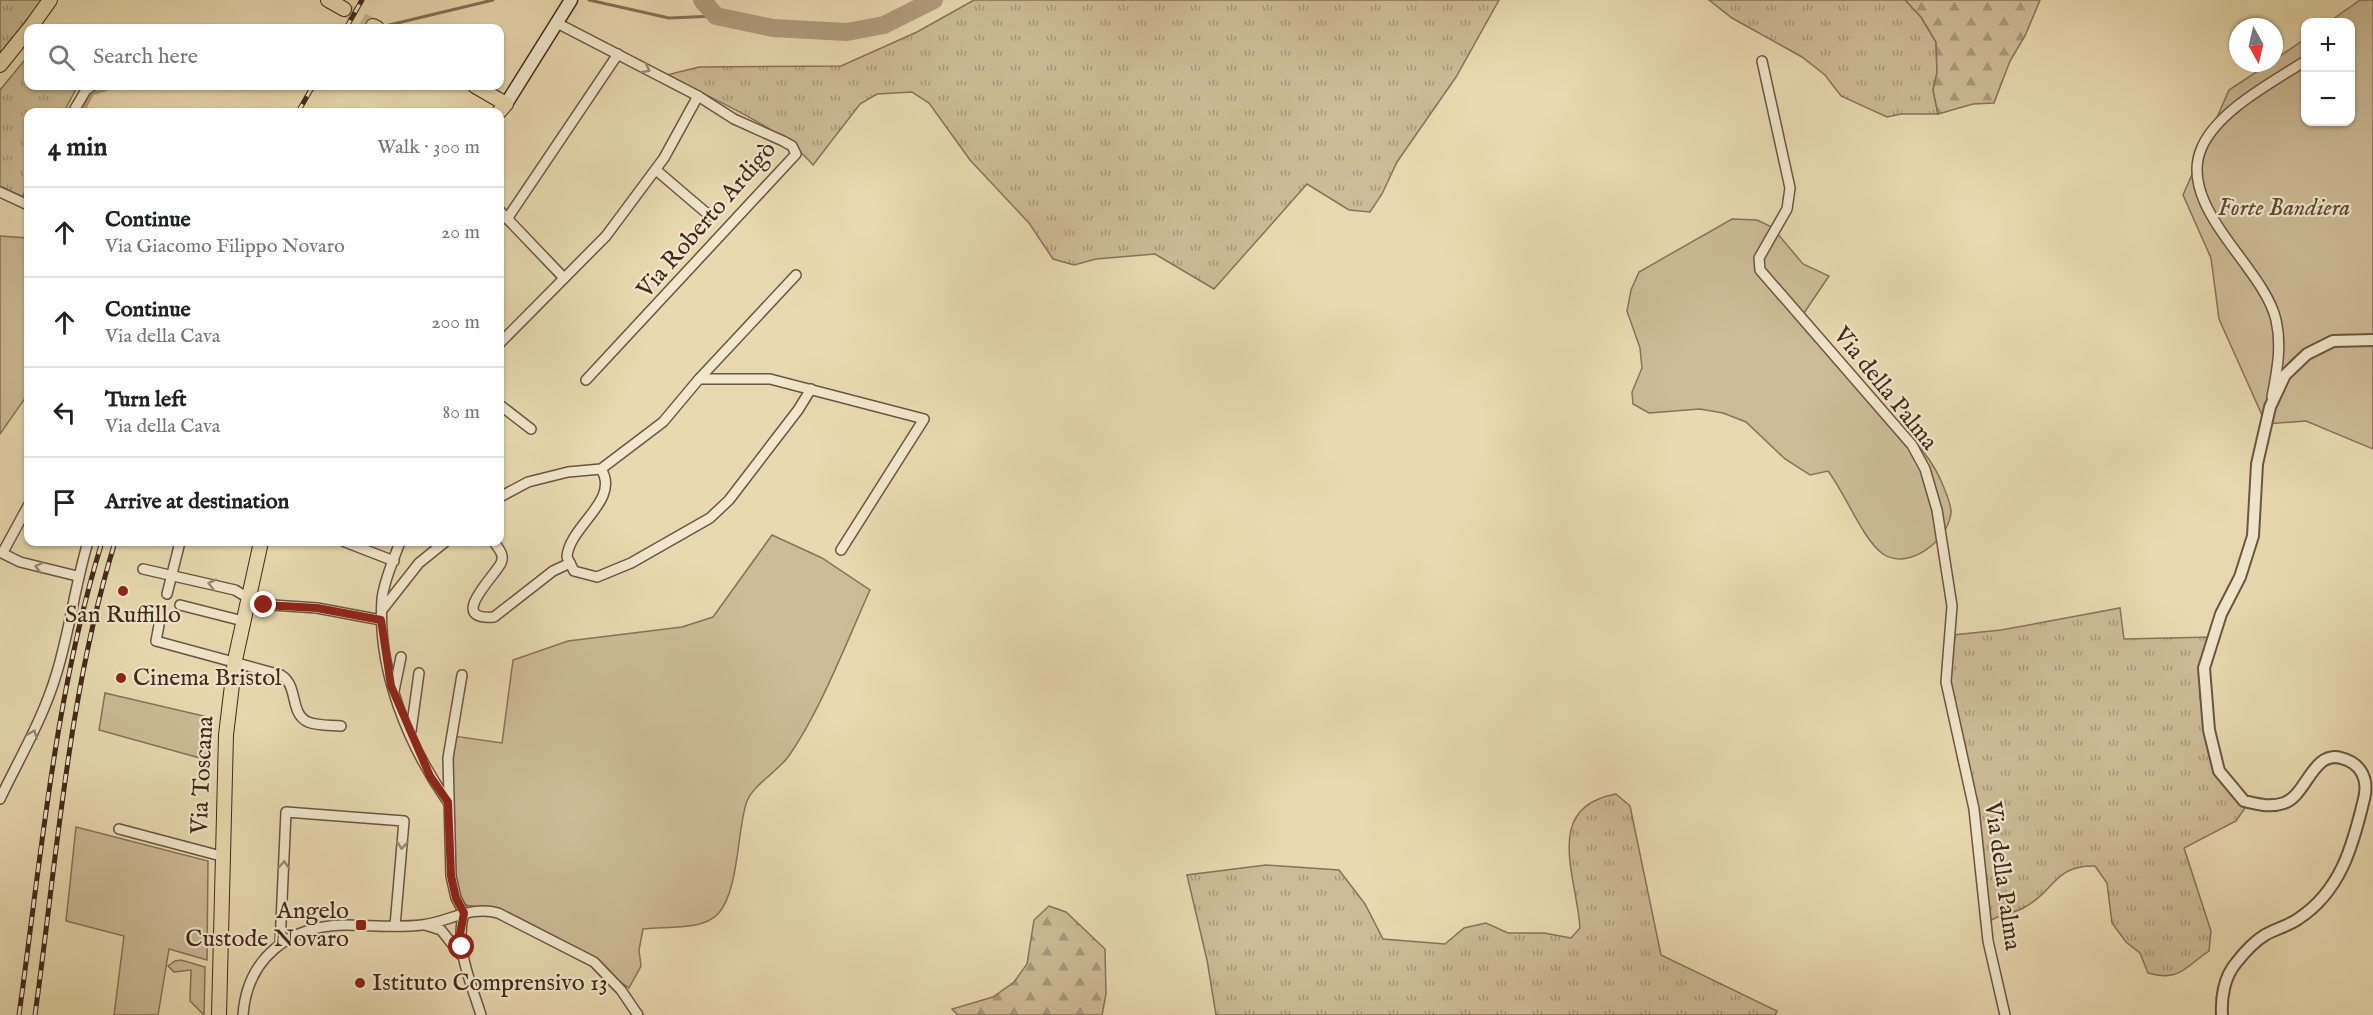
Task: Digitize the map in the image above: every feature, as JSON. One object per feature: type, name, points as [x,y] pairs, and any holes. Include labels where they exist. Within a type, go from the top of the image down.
[{"type":"main road","points":[[33,24],[48,4],[59,0]]},
{"type":"main road","points":[[328,0],[344,9]]},
{"type":"main road","points":[[479,90],[502,108],[569,4]]},
{"type":"main road","points":[[0,65],[24,35]]},
{"type":"main road","name":"Via Toscana","points":[[219,1015],[221,856],[226,735],[235,660],[260,546]]},
{"type":"street","name":"Via Roberto Ardigò","points":[[557,23],[698,96],[734,119],[792,146],[796,154],[586,380]]},
{"type":"street","points":[[507,219],[618,54]]},
{"type":"street","name":"Via della Palma","points":[[1762,61],[1790,188],[1787,209],[1759,258],[1760,270],[1912,445],[1925,469],[1937,510],[1952,606],[1946,682],[1974,809],[1988,941],[2005,1015]]},
{"type":"street","points":[[2222,1015],[2222,997],[2234,965],[2264,936],[2299,919],[2331,889],[2348,860],[2367,790],[2363,773],[2353,761],[2337,756],[2316,765],[2302,791],[2286,803],[2269,806],[2244,801],[2219,771],[2209,730],[2204,668],[2221,614],[2240,577],[2253,536],[2257,464],[2280,358],[2276,320],[2260,285],[2231,247],[2205,199],[2196,172],[2202,147],[2221,121],[2251,96],[2301,64]]},
{"type":"street","points":[[75,108],[86,90]]},
{"type":"street","points":[[504,339],[606,236],[656,170],[684,125],[698,96]]},
{"type":"street","points":[[656,170],[710,216]]},
{"type":"street","points":[[0,192],[24,202]]},
{"type":"street","points":[[504,216],[564,278]]},
{"type":"street","points":[[504,496],[528,482],[568,472],[601,469],[663,422],[699,379],[796,275]]},
{"type":"street","points":[[2270,407],[2284,375],[2307,354],[2333,341],[2373,340]]},
{"type":"street","points":[[699,379],[770,379],[924,419],[841,550]]},
{"type":"street","points":[[601,469],[606,477],[606,490],[591,515],[573,535],[568,549],[574,571],[597,577],[631,563],[710,518],[729,500],[798,410],[811,389]]},
{"type":"street","points":[[504,408],[531,429]]},
{"type":"street","points":[[24,513],[2,552],[20,562],[77,576]]},
{"type":"street","points":[[0,799],[32,736],[57,674],[77,576],[87,546]]},
{"type":"street","points":[[167,594],[179,546]]},
{"type":"street","points":[[355,546],[394,561]]},
{"type":"street","points":[[399,546],[382,596],[381,620],[394,693],[430,776],[448,802]]},
{"type":"street","points":[[382,609],[419,563],[441,546]]},
{"type":"street","points":[[496,546],[502,555],[502,563],[476,596],[474,604],[477,614],[483,618],[494,618],[553,571],[570,563]]},
{"type":"street","points":[[143,568],[235,590],[264,605],[317,608],[381,620]]},
{"type":"street","points":[[180,605],[243,621]]},
{"type":"street","points":[[159,625],[156,640],[235,660],[281,675],[290,681],[298,713],[308,722],[341,726]]},
{"type":"street","points":[[394,693],[401,657]]},
{"type":"street","points":[[411,734],[419,673]]},
{"type":"street","points":[[462,675],[448,758],[451,876],[456,898],[464,913],[460,934],[465,962],[481,1015]]},
{"type":"street","points":[[280,944],[286,812],[404,821],[395,926]]},
{"type":"street","name":"Via Toscana","points":[[119,829],[221,856]]},
{"type":"street","points":[[423,925],[483,909],[498,913],[582,954],[605,971],[638,1015]]},
{"type":"street","points":[[243,1015],[248,982],[257,968],[280,944],[298,935],[329,926],[423,925],[434,927],[450,938],[465,962]]},
{"type":"green space","points":[[0,0],[43,0],[0,53]]},
{"type":"green space","points":[[974,0],[1499,0],[1456,77],[1397,162],[1382,194],[1370,212],[1349,210],[1307,184],[1214,289],[1155,254],[1096,259],[1074,265],[1053,259],[1029,223],[970,160],[929,103],[912,92],[877,94],[860,104],[813,165],[783,138],[765,126],[667,75],[699,67],[841,66],[917,32]]},
{"type":"green space","points":[[1709,0],[1905,0],[1921,17],[1936,42],[1937,73],[1933,90],[1938,114],[1901,114],[1887,117],[1841,96],[1825,75],[1802,57],[1732,18]]},
{"type":"green space","points":[[1905,0],[2040,0],[2025,36],[2010,61],[1994,103],[1973,104],[1938,114],[1933,90],[1937,73],[1936,42],[1921,17]]},
{"type":"green space","name":"Forte Bandiera","points":[[2360,0],[2373,0],[2373,449],[2306,421],[2266,424],[2219,319],[2211,258],[2183,195],[2229,90],[2256,72],[2283,72],[2283,54],[2301,42],[2301,126],[2355,126],[2355,18],[2335,18]]},
{"type":"green space","points":[[24,61],[24,90],[75,90],[66,108],[24,108],[24,194],[21,200],[0,190],[0,90]]},
{"type":"green space","points":[[1732,219],[1757,220],[1772,227],[1803,264],[1829,276],[1802,316],[1848,364],[1919,446],[1937,473],[1948,498],[1951,513],[1943,534],[1935,543],[1915,556],[1904,559],[1883,554],[1868,538],[1828,471],[1810,475],[1785,459],[1746,422],[1723,413],[1700,409],[1649,413],[1633,404],[1632,392],[1642,368],[1640,348],[1627,311],[1631,290],[1639,272]]},
{"type":"green space","points":[[0,236],[24,238],[24,400],[0,434]]},
{"type":"green space","points":[[772,535],[822,558],[870,590],[832,676],[800,739],[783,763],[758,785],[749,797],[743,816],[734,876],[725,904],[718,914],[703,923],[683,927],[643,929],[639,950],[641,966],[629,988],[528,923],[483,908],[454,903],[451,837],[454,736],[502,743],[513,660],[568,641],[682,627],[713,617]]},
{"type":"green space","points":[[2120,608],[2124,639],[2213,637],[2206,681],[2209,726],[2223,769],[2245,808],[2236,821],[2184,848],[2211,931],[2209,951],[2182,971],[2168,976],[2148,973],[2140,953],[2126,942],[2112,923],[2107,883],[2095,866],[2081,867],[2063,874],[2035,901],[1987,923],[1980,849],[1954,715],[1951,689],[1953,635],[2001,630]]},
{"type":"green space","points":[[105,693],[208,717],[207,760],[99,730]]},
{"type":"green space","points":[[1616,794],[1630,806],[1661,955],[1777,1011],[1775,1015],[1216,1015],[1207,960],[1187,875],[1266,865],[1339,870],[1365,904],[1383,939],[1445,944],[1464,928],[1486,923],[1508,933],[1544,933],[1571,938],[1580,928],[1569,847],[1571,829],[1579,813],[1593,801]]},
{"type":"green space","points":[[76,827],[208,861],[207,960],[169,949],[158,1015],[114,1015],[124,936],[66,921]]},
{"type":"green space","points":[[1049,906],[1066,912],[1105,949],[1106,994],[1102,1015],[958,1015],[952,1009],[993,997],[1014,982],[1027,964],[1034,920]]},
{"type":"green space","points":[[181,960],[205,967],[204,1015],[190,1001],[191,970],[174,972],[168,966]]},
{"type":"waterway","points":[[393,24],[493,0]]},
{"type":"waterway","points":[[589,0],[669,18],[716,16]]},
{"type":"waterway","points":[[702,0],[716,16],[773,28],[847,32],[884,25],[934,0]]},
{"type":"waterway","points":[[81,108],[90,91],[93,90]]},
{"type":"tunnel","points":[[344,9],[370,24]]},
{"type":"railway","points":[[348,24],[362,0]]},
{"type":"railway","points":[[300,108],[311,90]]},
{"type":"railway","points":[[19,1015],[61,717],[72,658],[101,546]]},
{"type":"railway","points":[[35,1015],[75,717],[99,600],[114,546]]},
{"type":"place","name":"San Ruffillo","points":[[123,591]]},
{"type":"place","name":"Cinema Bristol","points":[[121,678]]},
{"type":"place","name":"Angelo Custode Novaro","points":[[361,925]]},
{"type":"place","name":"Istituto Comprensivo 13","points":[[360,983]]},
{"type":"route","points":[[264,605],[317,608],[381,620],[391,686],[430,776],[448,802],[451,876],[456,898],[464,913],[460,934],[462,947]]}]
